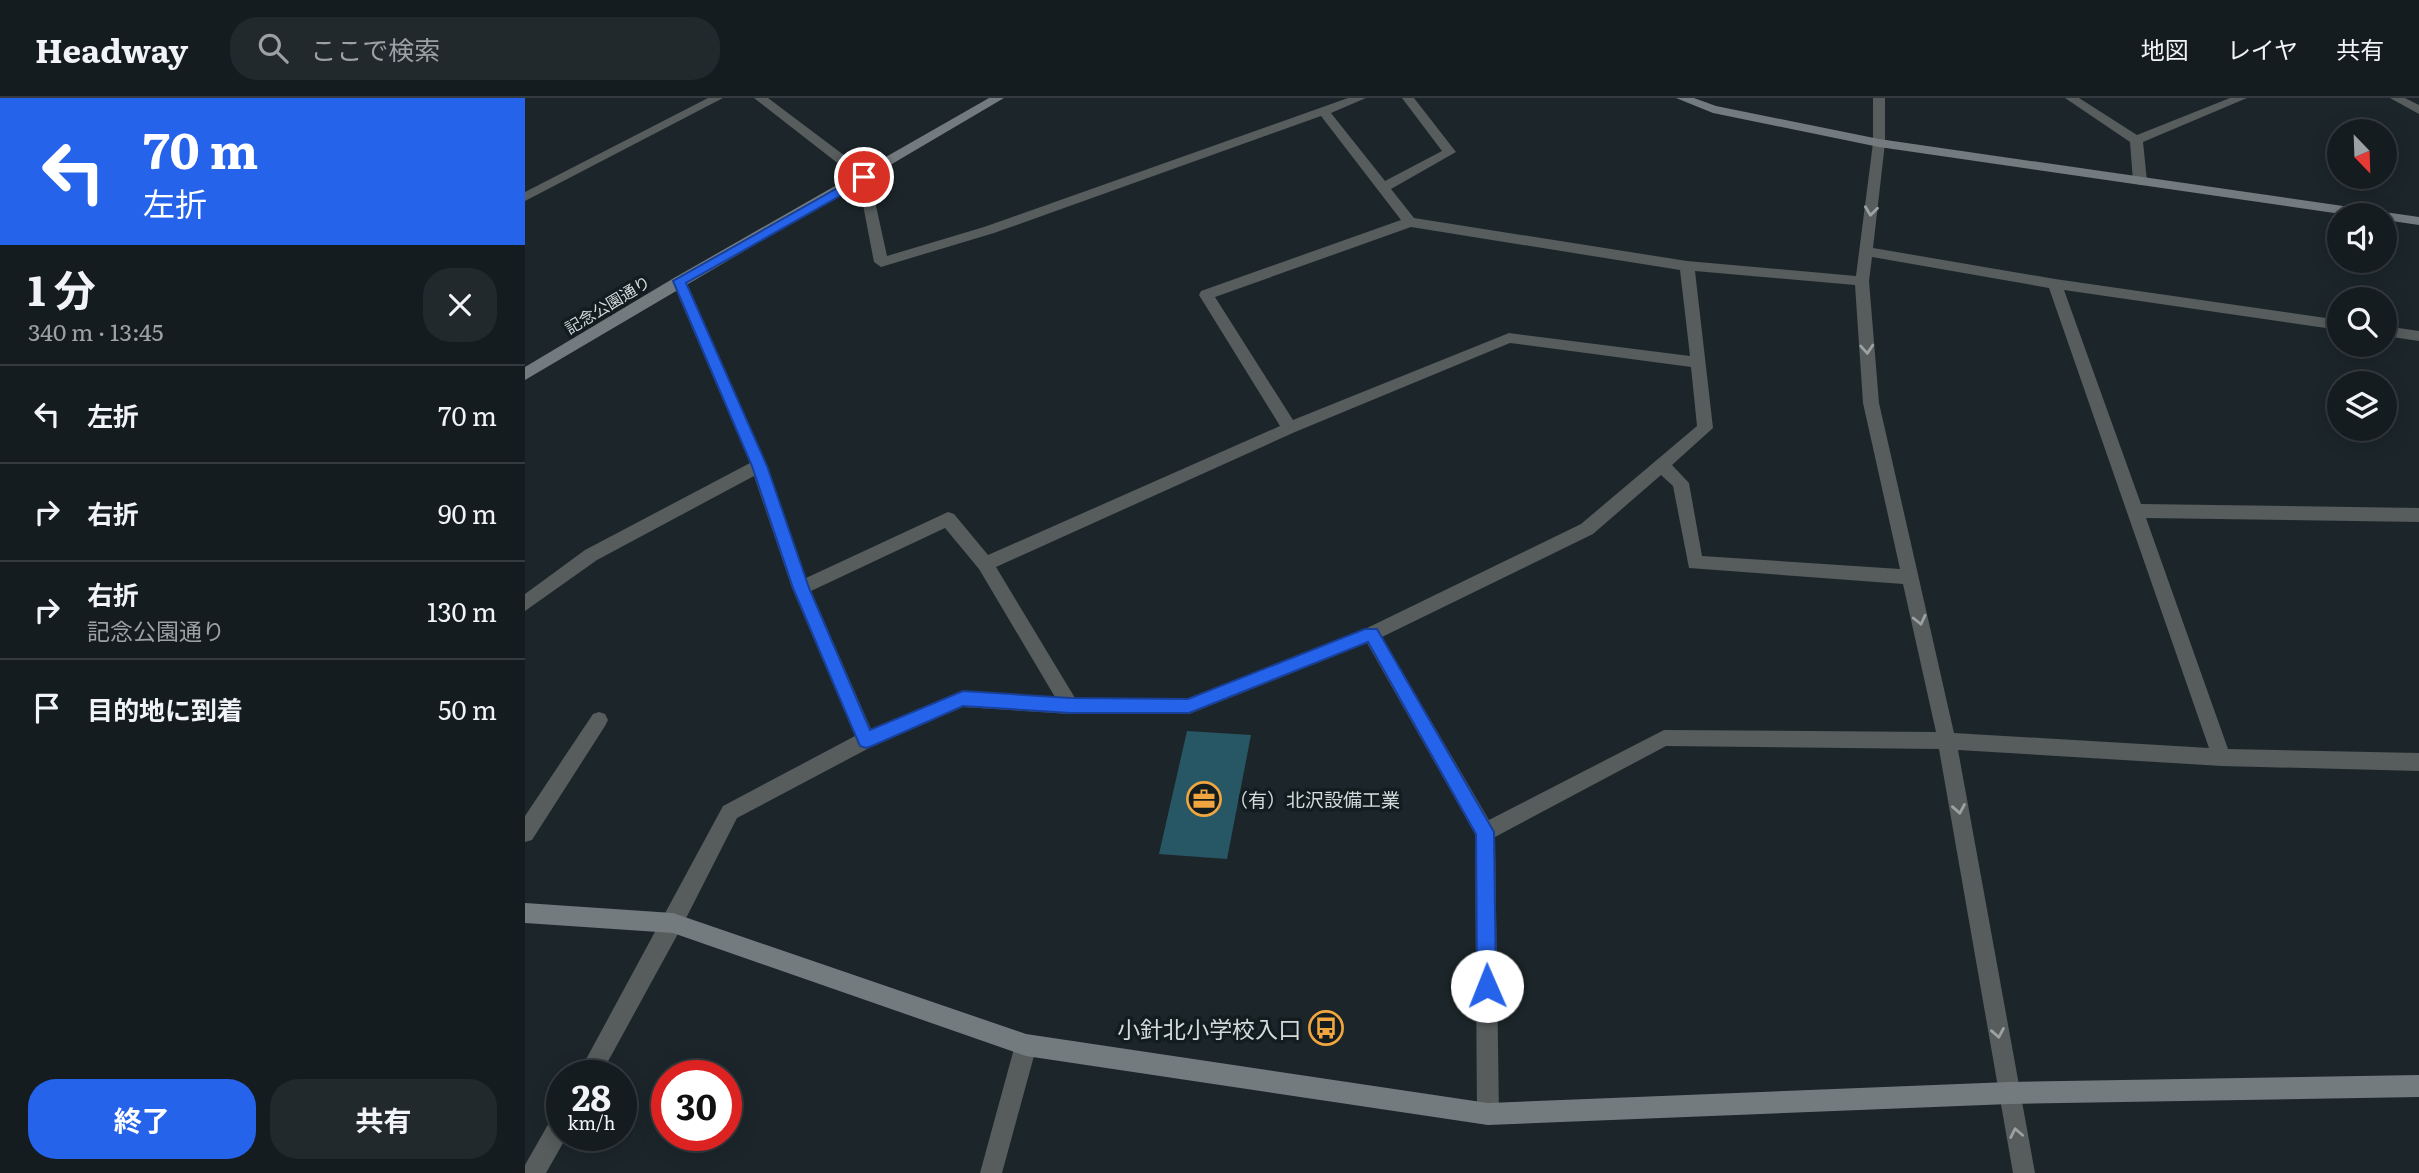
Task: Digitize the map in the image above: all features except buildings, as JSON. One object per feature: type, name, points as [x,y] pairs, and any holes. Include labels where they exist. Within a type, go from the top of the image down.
[{"type":"street","points":[[525,197],[717,98]]},
{"type":"street","points":[[760,98],[864,177],[881,262],[989,230],[1360,98]]},
{"type":"street","name":"記念公園通り","points":[[525,374],[679,281],[998,98]]},
{"type":"street","points":[[1383,188],[1450,152],[1408,98]]},
{"type":"street","points":[[1682,98],[1713,109],[1879,143],[2327,208]]},
{"type":"street","points":[[1879,98],[1879,143],[1862,281],[1871,403],[1947,741],[2024,1173]]},
{"type":"street","points":[[2071,98],[2136,140]]},
{"type":"street","points":[[2136,140],[2241,98]]},
{"type":"street","points":[[2396,98],[2419,110]]},
{"type":"street","points":[[1323,110],[1410,222]]},
{"type":"street","points":[[2136,140],[2140,181]]},
{"type":"street","points":[[2397,218],[2419,221]]},
{"type":"street","points":[[1290,428],[1206,295],[1410,222],[1687,266],[1862,281]]},
{"type":"street","points":[[1866,251],[2055,284],[2327,323]]},
{"type":"street","points":[[596,1060],[673,923],[730,812],[866,740],[963,699],[1070,706],[1189,706],[1371,634],[1587,528],[1705,428],[1687,266]]},
{"type":"street","points":[[679,281],[759,466],[801,588],[866,740]]},
{"type":"street","points":[[2055,284],[2222,757]]},
{"type":"street","points":[[2397,333],[2419,336]]},
{"type":"street","points":[[985,564],[1290,428],[1509,338],[1696,362]]},
{"type":"street","points":[[1661,465],[1681,483],[1695,563],[1910,577]]},
{"type":"street","points":[[525,604],[591,555],[759,466]]},
{"type":"street","points":[[2137,511],[2419,515]]},
{"type":"street","points":[[801,588],[948,519],[985,564],[1070,706]]},
{"type":"street","points":[[1371,634],[1485,832],[1488,1114]]},
{"type":"street","points":[[525,833],[599,720]]},
{"type":"street","points":[[1485,832],[1664,738],[1947,741],[2222,757],[2419,762]]},
{"type":"street","points":[[525,913],[673,923],[1026,1045],[1488,1114],[2009,1093],[2419,1086]]},
{"type":"street","points":[[991,1173],[1026,1045]]},
{"type":"street","points":[[533,1173],[546,1150]]},
{"type":"place","name":"（有）北沢設備工業","points":[[1204,799]]},
{"type":"place","name":"小針北小学校入口","points":[[1326,1028]]},
{"type":"route","points":[[864,177],[679,281],[759,466],[801,588],[866,740],[963,699],[1070,706],[1189,706],[1371,634],[1485,832],[1487,986]]}]
